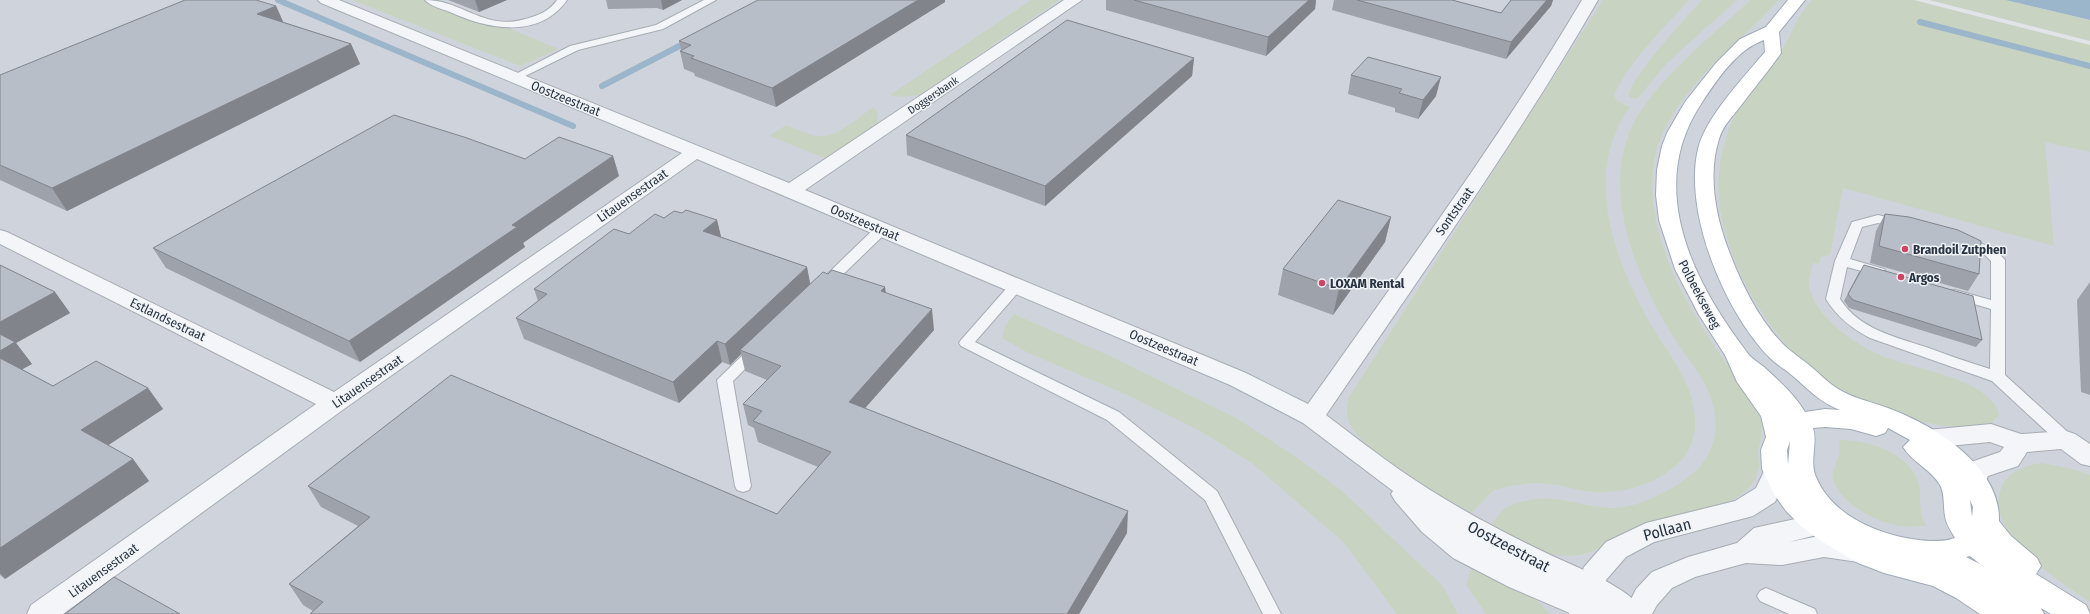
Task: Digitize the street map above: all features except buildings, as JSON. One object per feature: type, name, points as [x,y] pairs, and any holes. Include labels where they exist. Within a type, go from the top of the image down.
[{"type":"main road","name":"Polbeekseweg","points":[[1797,0],[1771,31],[1744,43],[1712,78],[1690,109],[1674,139],[1666,169],[1667,198],[1671,228],[1678,252],[1692,283],[1716,327],[1737,357],[1750,385],[1789,430],[1803,439],[1803,449],[1800,460],[1803,480],[1818,502],[1857,541]]},
{"type":"main road","points":[[1771,31],[1773,53],[1714,128],[1707,152],[1704,183],[1709,218],[1721,261],[1751,316],[1778,354],[1781,366],[1807,395],[1820,406],[1892,419],[1927,439],[1953,458],[1974,481],[1984,502],[1979,532],[1962,547],[1947,551],[1920,562]]},
{"type":"main road","points":[[2030,614],[1965,569],[1942,559],[1920,562],[1885,562],[1857,541],[1838,539],[1818,524],[1794,502],[1783,487],[1776,472],[1774,453],[1789,430],[1819,418],[1850,412],[1870,425],[1896,435],[1922,452],[1943,472],[1955,492],[1958,519],[1964,530],[1979,532],[2001,544],[2018,560],[2072,598],[2090,613]]},
{"type":"main road","points":[[1896,435],[1927,439]]},
{"type":"main road","points":[[1979,532],[2006,568],[2066,609],[2076,614]]},
{"type":"main road","points":[[1920,562],[2002,614]]},
{"type":"street","name":"Doggersbank","points":[[791,190],[1074,0]]},
{"type":"street","name":"Sontstraat","points":[[1312,417],[1487,165],[1545,77],[1590,0]]},
{"type":"street","name":"Oostzeestraat","points":[[332,1],[695,152],[791,190],[1238,379],[1312,417],[1388,475],[1432,524],[1463,550],[1519,579],[1620,614]]},
{"type":"street","name":"Litauensestraat","points":[[42,614],[335,403],[695,152]]},
{"type":"street","name":"Estlandsestraat","points":[[0,236],[335,403]]},
{"type":"street","points":[[1927,439],[1991,433],[2020,443],[2066,440],[2090,457]]},
{"type":"street","points":[[1974,481],[1977,470],[2009,459],[2020,443]]},
{"type":"street","name":"Pollaan","points":[[1585,602],[1594,574],[1608,555],[1628,541],[1653,531],[1752,506],[1770,492],[1776,472]]},
{"type":"street","points":[[1746,552],[1764,536],[1818,524]]},
{"type":"street","points":[[1638,614],[1646,597],[1662,580],[1688,568],[1746,552],[1782,554],[1857,541]]},
{"type":"street","name":"Oostzeestraat","points":[[1585,602],[1631,614]]},
{"type":"lane","points":[[430,0],[491,24],[502,25],[538,19],[554,9],[562,0]]},
{"type":"lane","points":[[515,77],[574,48],[659,27],[711,0]]},
{"type":"lane","points":[[1914,229],[1878,219],[1857,225],[1842,262],[1833,299],[1840,311],[1856,325],[1874,334],[1997,377],[2066,440]]},
{"type":"lane","points":[[815,293],[882,229]]},
{"type":"lane","points":[[1951,240],[1988,250],[1998,260],[1997,377]]},
{"type":"lane","points":[[1842,262],[1894,276]]},
{"type":"lane","points":[[1017,285],[966,343],[1113,416],[1211,496],[1272,614]]},
{"type":"lane","points":[[1939,289],[1998,306]]},
{"type":"lane","points":[[743,486],[725,380],[764,342]]},
{"type":"lane","points":[[1766,596],[1808,614]]},
{"type":"shaded area","points":[[0,0],[1884,0],[2090,53],[2090,614],[0,614]]},
{"type":"green space","points":[[352,0],[440,0],[559,49],[520,66]]},
{"type":"green space","points":[[1031,0],[1059,0],[920,95],[901,97],[890,95]]},
{"type":"green space","points":[[1603,0],[1689,0],[1658,33],[1639,57],[1621,82],[1614,95],[1617,101],[1630,107],[1616,132],[1608,159],[1606,187],[1608,215],[1615,243],[1625,271],[1636,297],[1656,333],[1678,367],[1689,391],[1695,417],[1694,437],[1685,456],[1675,466],[1657,478],[1636,487],[1626,490],[1592,492],[1554,484],[1520,484],[1495,490],[1471,513],[1404,473],[1370,448],[1350,424],[1347,414],[1348,400]]},
{"type":"green space","points":[[1702,0],[1737,0],[1667,63],[1638,98],[1636,99],[1629,97],[1631,89],[1648,63]]},
{"type":"green space","points":[[1751,0],[1779,0],[1702,77],[1684,98],[1669,120],[1659,144],[1653,170],[1653,195],[1656,220],[1662,244],[1681,291],[1720,354],[1746,388],[1758,411],[1762,429],[1758,452],[1759,465],[1757,474],[1753,483],[1747,490],[1731,501],[1711,508],[1658,520],[1634,529],[1597,549],[1583,554],[1569,556],[1556,555],[1528,546],[1489,528],[1508,506],[1542,498],[1564,500],[1610,508],[1635,504],[1664,493],[1678,485],[1700,466],[1711,449],[1716,426],[1712,401],[1702,378],[1678,345],[1660,314],[1635,260],[1626,230],[1621,201],[1621,172],[1626,144],[1637,117],[1648,101],[1690,55]]},
{"type":"green space","points":[[1812,0],[1914,0],[2090,45],[2090,152],[2045,142],[2054,246],[1843,188],[1830,255],[1821,257],[1819,264],[1813,263],[1809,281],[1811,293],[1819,309],[1837,328],[1859,344],[1882,356],[1948,376],[1966,383],[1981,392],[1993,402],[1999,414],[1992,423],[1980,426],[1954,427],[1916,420],[1864,401],[1828,383],[1800,360],[1780,338],[1762,313],[1746,285],[1733,257],[1724,228],[1719,199],[1719,172],[1726,136],[1733,118],[1742,102],[1786,44],[1799,18]]},
{"type":"green space","points":[[1929,0],[2005,0],[2090,20],[2090,41]]},
{"type":"green space","points":[[873,107],[878,117],[877,125],[827,159],[769,136],[786,125],[802,132],[826,136],[848,126]]},
{"type":"green space","points":[[1014,314],[1110,356],[1238,419],[1299,459],[1341,490],[1442,585],[1458,614],[1397,614],[1343,542],[1253,464],[1202,432],[1125,394],[1028,353],[1002,338],[1005,326]]},
{"type":"green space","points":[[1839,440],[1850,440],[1875,445],[1897,456],[1907,464],[1914,473],[1919,484],[1921,513],[1926,526],[1899,526],[1890,524],[1869,516],[1851,504],[1837,488],[1833,479],[1833,471],[1839,454]]},
{"type":"green space","points":[[2042,463],[2073,469],[2090,475],[2090,602],[2042,568],[2011,536],[2002,519],[1998,501],[2006,479],[2020,469]]},
{"type":"green space","points":[[1472,566],[1536,600],[1551,614],[1486,614],[1466,585]]},
{"type":"water","points":[[2005,0],[2090,0],[2090,20]]},
{"type":"waterway","points":[[278,0],[573,126]]},
{"type":"waterway","points":[[1920,22],[2090,66]]},
{"type":"waterway","points":[[602,86],[689,41]]},
{"type":"place","name":"Brandoil Zutphen","points":[[1905,249]]},
{"type":"place","name":"Argos","points":[[1901,277]]},
{"type":"place","name":"LOXAM Rental","points":[[1322,283]]}]
